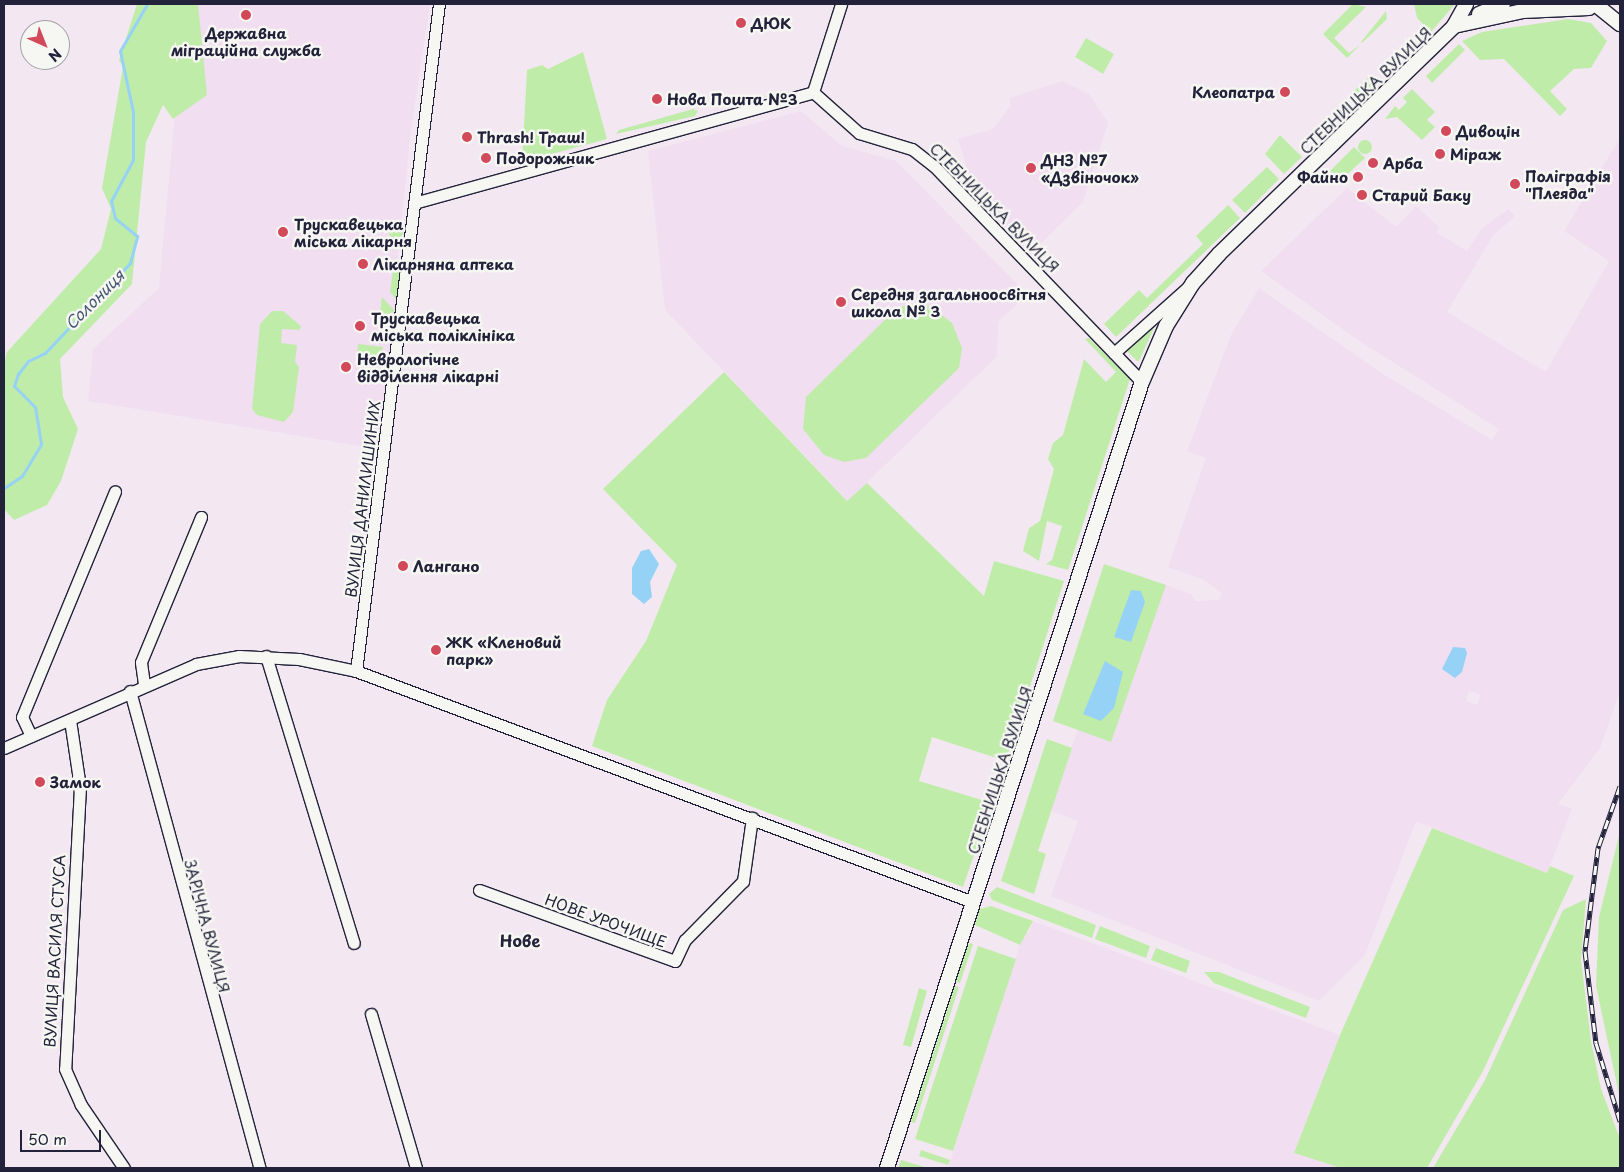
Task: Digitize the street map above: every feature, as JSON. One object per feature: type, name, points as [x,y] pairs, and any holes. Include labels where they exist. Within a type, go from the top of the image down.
[{"type":"street","name":"ВУЛИЦЯ ДАНИЛИШИНИХ","points":[[356,671],[439,4]]},
{"type":"street","points":[[414,203],[813,92],[841,4]]},
{"type":"street","points":[[1454,26],[1466,4]]},
{"type":"street","points":[[1454,26],[1503,4]]},
{"type":"street","points":[[1568,4],[1595,7],[1620,24]]},
{"type":"street","points":[[1454,26],[1523,11],[1595,7]]},
{"type":"street","name":"СТЕБНИЦЬКА ВУЛИЦЯ","points":[[1114,353],[1193,283],[1454,26]]},
{"type":"street","name":"СТЕБНИЦЬКА ВУЛИЦЯ","points":[[813,92],[859,133],[900,144],[925,158],[1142,382]]},
{"type":"street","name":"СТЕБНИЦЬКА ВУЛИЦЯ","points":[[887,1168],[1142,382],[1166,326],[1193,283]]},
{"type":"street","points":[[31,736],[22,717],[115,491]]},
{"type":"street","points":[[144,684],[141,662],[201,517]]},
{"type":"street","points":[[266,656],[354,943]]},
{"type":"street","points":[[4,748],[70,720],[144,684],[211,660],[266,656],[356,671],[973,902]]},
{"type":"street","name":"ЗАРІЧНА ВУЛИЦЯ","points":[[130,691],[260,1168]]},
{"type":"street","name":"ВУЛИЦЯ ВАСИЛЯ СТУСА","points":[[70,720],[80,787],[65,1069],[81,1105],[124,1168]]},
{"type":"street","name":"НОВЕ УРОЧИЩЕ","points":[[479,890],[675,961],[685,940],[743,881],[752,818]]},
{"type":"street","points":[[371,1014],[416,1168]]},
{"type":"shaded area","name":"Трускавецька міська лікарня","points":[[185,4],[430,4],[411,130],[397,264],[401,265],[378,449],[88,401],[93,349],[159,288]]},
{"type":"shaded area","name":"ДНЗ №7 «Дзвіночок»","points":[[1063,81],[1089,94],[1108,123],[1083,202],[1031,253],[976,197],[958,139],[993,129],[1011,105],[1009,98]]},
{"type":"shaded area","name":"Середня загальноосвітня школа № 3","points":[[801,111],[842,146],[896,161],[1027,294],[998,322],[997,356],[848,501],[665,310],[648,151]]},
{"type":"shaded area","points":[[1620,138],[1620,691],[1600,748],[1558,804],[1572,809],[1547,873],[1416,821],[1365,955],[1319,1001],[1051,896],[1078,821],[1051,811],[1129,572],[1191,594],[1195,601],[1219,600],[1222,593],[1202,579],[1168,567],[1206,458],[1187,451],[1231,335],[1259,288],[1383,374],[1492,440],[1499,429],[1358,340],[1261,271],[1347,188],[1396,227],[1416,206],[1440,228],[1436,232],[1467,251],[1481,229],[1508,209],[1515,216],[1493,236],[1447,312],[1546,372],[1609,261],[1564,231]],"holes":[[[1469,691],[1481,695],[1477,705],[1466,701]]]},
{"type":"shaded area","points":[[1033,921],[1340,1035],[1294,1153],[1341,1168],[948,1168],[1024,932],[1029,933]]},
{"type":"green space","points":[[137,4],[198,4],[207,95],[173,119],[163,105],[146,142],[132,284],[60,359],[63,397],[78,429],[61,481],[47,505],[14,520],[4,509],[4,364],[7,352],[101,249],[111,209],[102,188],[123,67],[119,60]]},
{"type":"green space","points":[[1353,4],[1366,7],[1334,38],[1349,53],[1360,45],[1347,58],[1323,34]]},
{"type":"green space","points":[[1414,4],[1455,4],[1431,32],[1417,18]]},
{"type":"green space","points":[[1386,11],[1387,19],[1362,43],[1361,42]]},
{"type":"green space","points":[[1568,19],[1591,23],[1607,41],[1591,68],[1574,69],[1550,91],[1567,109],[1560,116],[1504,59],[1480,60],[1462,41],[1482,32]]},
{"type":"green space","points":[[1086,38],[1114,54],[1103,74],[1075,57]]},
{"type":"green space","points":[[1459,44],[1465,50],[1432,83],[1426,76]]},
{"type":"green space","points":[[583,52],[607,139],[522,162],[527,70],[542,65],[548,69]]},
{"type":"green space","points":[[1370,76],[1378,84],[1360,101],[1352,93]]},
{"type":"green space","points":[[1412,89],[1435,112],[1427,120],[1435,127],[1422,140],[1397,117],[1385,119],[1395,106],[1399,110],[1407,102],[1403,98]]},
{"type":"green space","points":[[693,109],[698,111],[695,116],[616,134],[619,130]]},
{"type":"green space","points":[[1280,135],[1302,157],[1284,174],[1265,154]]},
{"type":"green space","points":[[1365,140],[1370,142],[1372,147],[1370,152],[1365,154],[1360,152],[1358,147],[1360,142]]},
{"type":"green space","points":[[1354,147],[1365,158],[1340,181],[1330,171]]},
{"type":"green space","points":[[1267,167],[1279,179],[1245,213],[1232,200]]},
{"type":"green space","points":[[1228,205],[1240,218],[1116,337],[1104,324],[1139,290],[1147,298],[1203,244],[1196,236]]},
{"type":"green space","points":[[396,225],[401,227],[403,232],[401,237],[396,239],[391,237],[389,232],[391,227]]},
{"type":"green space","points":[[394,264],[401,265],[397,300],[390,292]]},
{"type":"green space","points":[[382,297],[395,311],[387,315],[385,329],[378,329]]},
{"type":"green space","points":[[909,304],[930,306],[952,323],[962,348],[959,368],[866,458],[844,462],[824,455],[803,429],[806,397],[896,309]]},
{"type":"green space","points":[[272,311],[283,311],[301,326],[300,330],[282,329],[281,343],[297,345],[295,362],[299,367],[293,412],[284,422],[257,415],[252,409],[260,324]]},
{"type":"green space","points":[[1158,319],[1139,361],[1137,361],[1125,349]]},
{"type":"green space","points":[[1089,338],[1130,379],[1068,570],[1046,564],[1052,560],[1062,526],[1047,521],[1039,561],[1023,551],[1029,528],[1040,521],[1054,469],[1048,459],[1053,443],[1063,435],[1084,359],[1106,382],[1116,372],[1085,339]]},
{"type":"green space","points":[[358,344],[383,347],[382,352],[375,357],[357,355]]},
{"type":"green space","points":[[724,372],[847,501],[867,483],[984,596],[994,561],[1064,581],[1006,761],[932,737],[919,781],[992,803],[963,887],[592,746],[607,700],[646,641],[677,565],[603,489]]},
{"type":"green space","points":[[1104,564],[1166,585],[1111,742],[1053,721]]},
{"type":"green space","points":[[1047,739],[1072,748],[1038,851],[1046,854],[1034,894],[1001,881]]},
{"type":"green space","points":[[1432,828],[1547,873],[1550,866],[1574,876],[1483,1071],[1427,1168],[1341,1168],[1294,1153],[1340,1035]]},
{"type":"green space","points":[[1620,832],[1620,1099],[1596,986],[1599,917]]},
{"type":"green space","points":[[997,887],[1096,925],[1092,938],[992,900],[989,894]]},
{"type":"green space","points":[[1586,899],[1581,960],[1591,1041],[1601,1089],[1620,1139],[1620,1168],[1433,1168],[1485,1080],[1563,910]]},
{"type":"green space","points":[[991,906],[1033,921],[1020,945],[975,925],[980,909]]},
{"type":"green space","points":[[1100,926],[1150,946],[1146,958],[1095,939]]},
{"type":"green space","points":[[969,943],[973,944],[960,983],[956,982]]},
{"type":"green space","points":[[978,946],[1016,959],[953,1151],[915,1139]]},
{"type":"green space","points":[[1156,948],[1190,961],[1186,973],[1151,960]]},
{"type":"green space","points":[[1204,972],[1219,972],[1310,1007],[1306,1018],[1214,983]]},
{"type":"green space","points":[[955,986],[959,987],[915,1123],[911,1122]]},
{"type":"green space","points":[[919,988],[927,991],[911,1047],[903,1045]]},
{"type":"green space","points":[[921,1150],[950,1160],[948,1165],[919,1156]]},
{"type":"green space","points":[[901,1160],[928,1168],[898,1168]]},
{"type":"water","points":[[649,549],[659,564],[650,582],[652,597],[644,604],[632,594],[632,568],[641,551]]},
{"type":"water","points":[[1131,590],[1141,591],[1145,602],[1131,642],[1114,637]]},
{"type":"water","points":[[1453,647],[1465,648],[1467,653],[1462,672],[1455,678],[1442,669]]},
{"type":"water","points":[[1105,661],[1123,672],[1114,708],[1101,721],[1083,714]]},
{"type":"waterway","name":"Солониця","points":[[4,488],[22,476],[41,444],[35,407],[14,386],[18,374],[28,361],[45,353],[130,263],[137,236],[115,218],[111,201],[133,160],[133,112],[120,51],[147,4]]},
{"type":"railway","points":[[1620,786],[1598,848],[1585,951],[1596,1043],[1620,1121]]},
{"type":"place","name":"Державна міграційна служба","points":[[246,15]]},
{"type":"place","name":"ДЮК","points":[[741,23]]},
{"type":"place","name":"Клеопатра","points":[[1285,92]]},
{"type":"place","name":"Нова Пошта №3","points":[[657,99]]},
{"type":"place","name":"Дивоцін","points":[[1446,131]]},
{"type":"place","name":"Thrash! Траш!","points":[[467,137]]},
{"type":"place","name":"Міраж","points":[[1440,154]]},
{"type":"place","name":"Подорожник","points":[[486,158]]},
{"type":"place","name":"Арба","points":[[1373,163]]},
{"type":"place","name":"ДНЗ №7 «Дзвіночок»","points":[[1031,168]]},
{"type":"place","name":"Файно","points":[[1358,177]]},
{"type":"place","name":"Поліграфія \"Плеяда\"","points":[[1515,184]]},
{"type":"place","name":"Старий Баку","points":[[1362,195]]},
{"type":"place","name":"Трускавецька міська лікарня","points":[[283,232]]},
{"type":"place","name":"Лікарняна аптека","points":[[363,264]]},
{"type":"place","name":"Середня загальноосвітня школа № 3","points":[[841,302]]},
{"type":"place","name":"Трускавецька міська поліклініка","points":[[360,326]]},
{"type":"place","name":"Неврологічне відділення лікарні","points":[[346,367]]},
{"type":"place","name":"Лангано","points":[[403,566]]},
{"type":"place","name":"ЖК «Кленовий парк»","points":[[436,650]]},
{"type":"place","name":"Замок","points":[[40,782]]},
{"type":"district","name":"Нове","points":[[520,940]]}]
